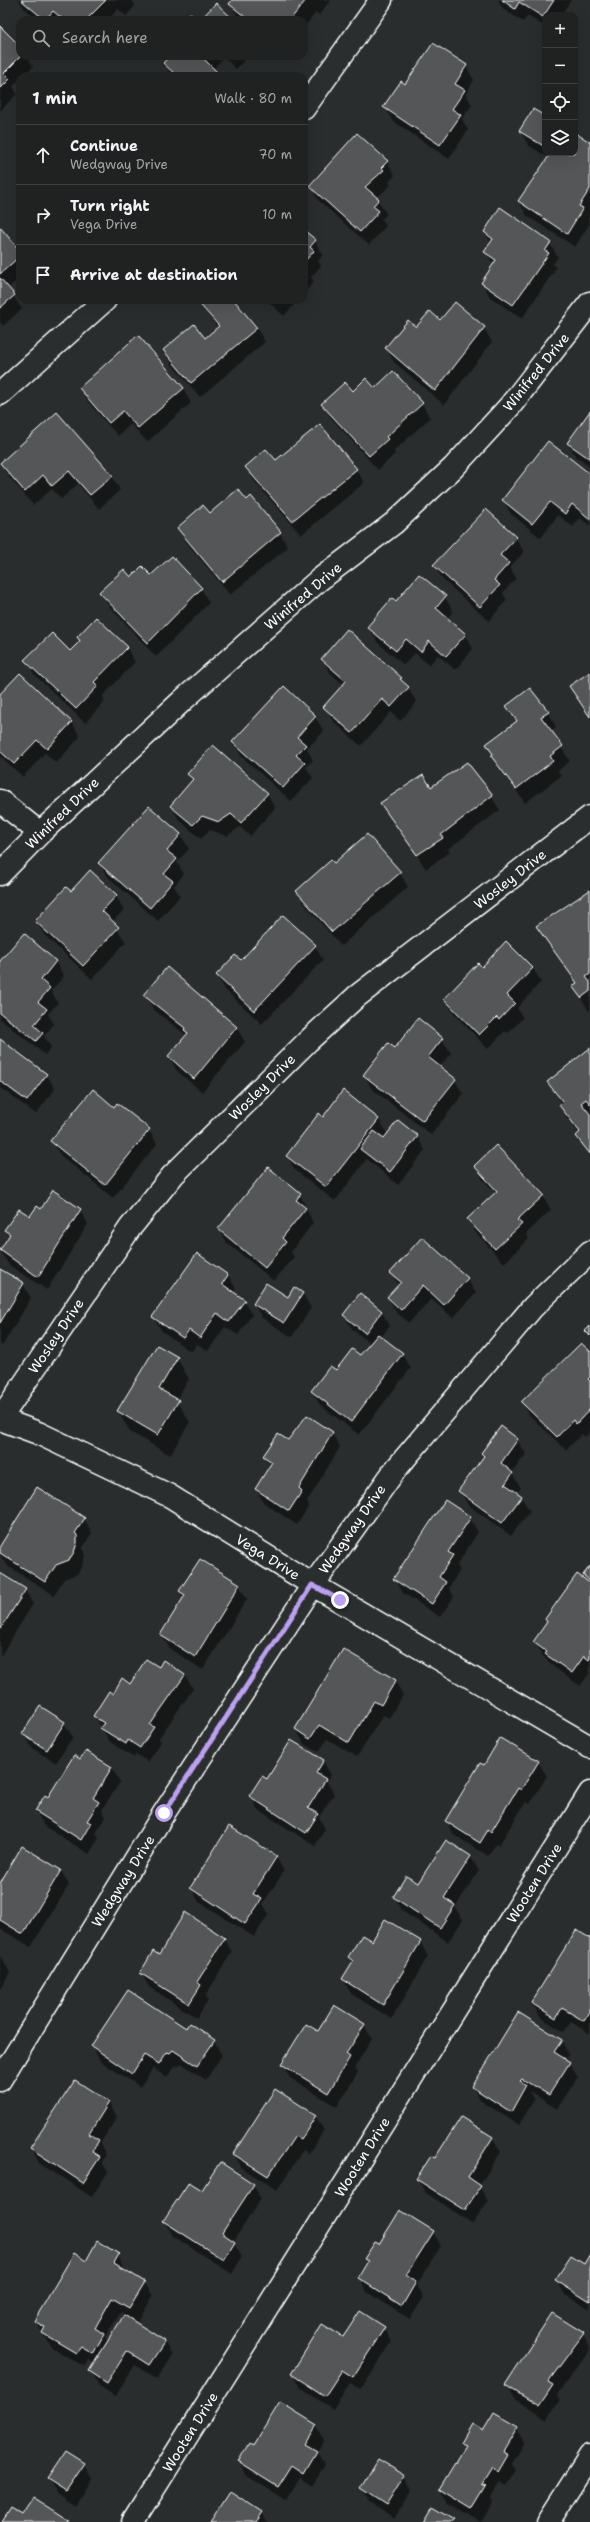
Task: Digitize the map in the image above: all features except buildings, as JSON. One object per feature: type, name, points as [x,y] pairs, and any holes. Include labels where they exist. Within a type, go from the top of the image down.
[{"type":"street","points":[[308,102],[381,0]]},
{"type":"street","name":"Winifred Drive","points":[[0,874],[40,833],[182,700],[319,580],[394,523],[453,468],[510,406],[590,303]]},
{"type":"street","points":[[0,394],[101,304]]},
{"type":"street","points":[[0,802],[40,833]]},
{"type":"street","name":"Wosley Drive","points":[[0,1419],[130,1228],[173,1175],[308,1041],[356,997],[590,818]]},
{"type":"street","name":"Wedgway Drive","points":[[0,2080],[164,1813],[312,1585],[395,1470],[533,1307],[590,1252]]},
{"type":"street","name":"Vega Drive","points":[[0,1419],[38,1433],[170,1496],[312,1585],[590,1747]]},
{"type":"street","name":"Wooten Drive","points":[[133,2522],[590,1793]]},
{"type":"street","points":[[548,2522],[590,2456]]},
{"type":"route","points":[[164,1813],[312,1585],[340,1600]]}]
